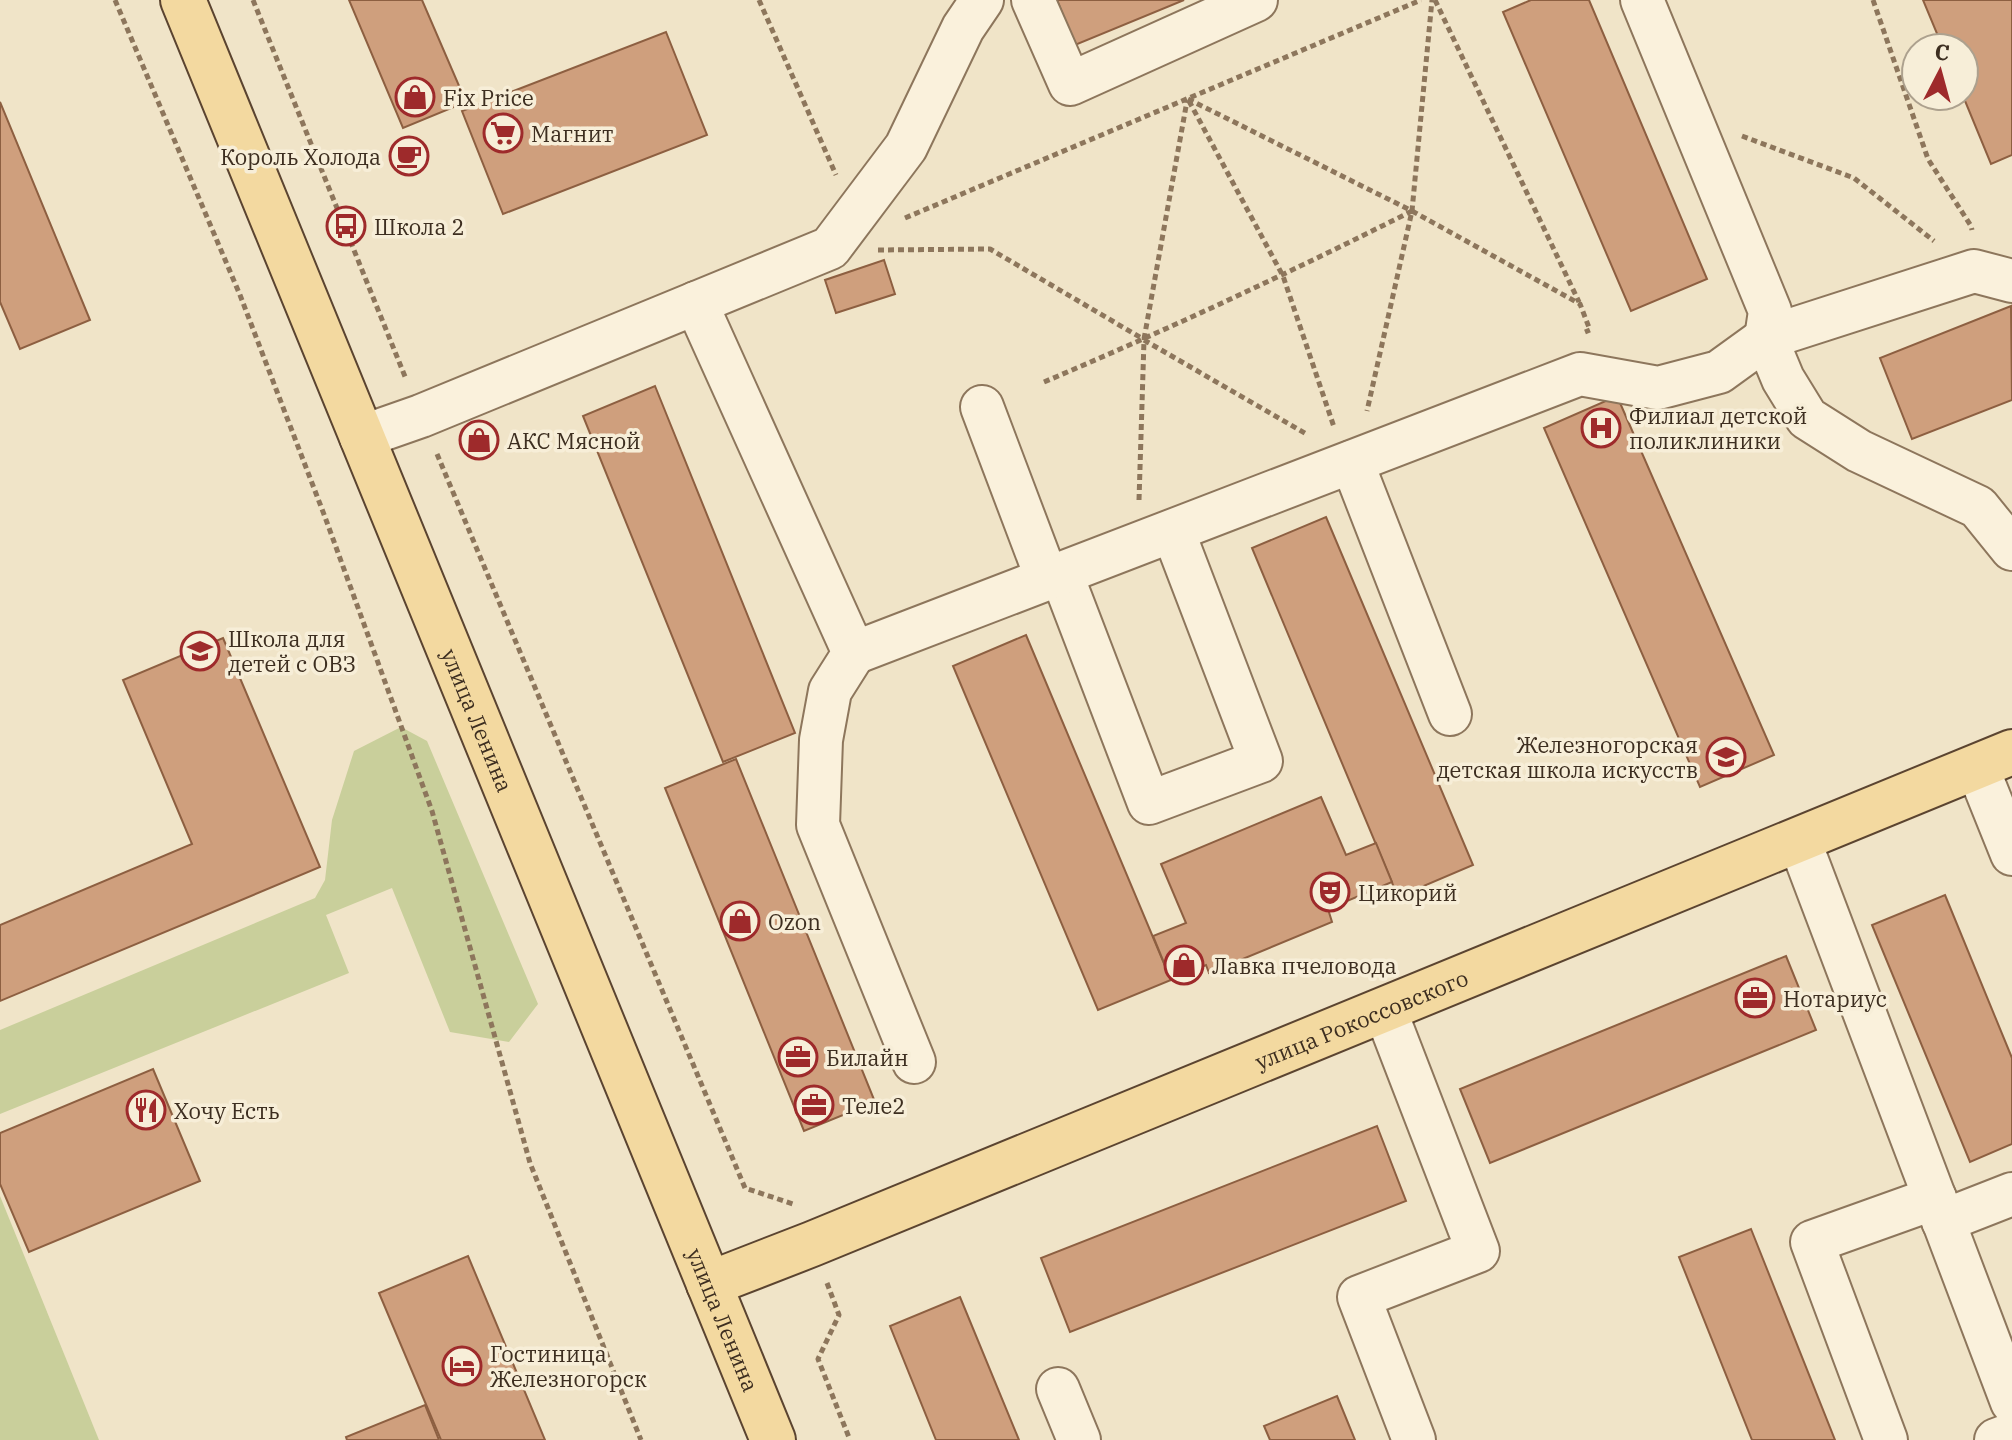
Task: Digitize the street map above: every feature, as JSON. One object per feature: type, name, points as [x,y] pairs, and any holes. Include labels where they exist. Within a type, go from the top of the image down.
[{"type":"main road","name":"улица Ленина","points":[[183,0],[773,1440]]},
{"type":"main road","name":"улица Рокоссовского","points":[[709,1284],[1994,760]]},
{"type":"street","points":[[361,437],[421,416],[830,248],[906,147],[963,28],[982,0]]},
{"type":"street","points":[[1033,0],[1070,84],[1256,0]]},
{"type":"street","points":[[1642,0],[1770,311],[1766,338],[1783,379],[1807,418],[1859,451],[1978,507],[2012,549]]},
{"type":"street","points":[[914,1062],[818,825],[821,740],[830,691],[854,653],[1054,576],[1155,520],[1343,445],[1580,374],[1658,388],[1719,372],[1766,338],[1993,276]]},
{"type":"street","points":[[696,303],[854,653]]},
{"type":"street","points":[[982,407],[1149,803],[1261,761],[1155,520]]},
{"type":"street","points":[[1343,445],[1450,714]]},
{"type":"street","points":[[1994,760],[2012,854]]},
{"type":"street","points":[[1799,840],[2012,1402]]},
{"type":"street","points":[[1385,1010],[1478,1251],[1359,1297],[1414,1440]]},
{"type":"street","points":[[1886,1440],[1812,1242],[1939,1209],[2012,1194]]},
{"type":"street","points":[[1058,1389],[1079,1440]]},
{"type":"street","points":[[1996,1440],[2012,1434]]},
{"type":"path","points":[[115,0],[240,295],[330,531],[432,811],[530,1163],[641,1440]]},
{"type":"path","points":[[253,0],[421,416],[745,1188],[794,1205],[812,1244],[839,1315],[818,1359],[850,1440]]},
{"type":"path","points":[[759,0],[854,216]]},
{"type":"path","points":[[899,220],[1421,0]]},
{"type":"path","points":[[1366,417],[1412,211],[1434,0]]},
{"type":"path","points":[[1434,0],[1580,304],[1590,330],[1579,335]]},
{"type":"path","points":[[1873,0],[1928,159],[1971,226],[1993,276]]},
{"type":"path","points":[[1188,99],[1412,211],[1580,304]]},
{"type":"path","points":[[1188,99],[1283,276],[1343,445]]},
{"type":"path","points":[[1155,520],[1144,340],[1188,99]]},
{"type":"path","points":[[1688,116],[1854,178],[1993,276]]},
{"type":"path","points":[[1044,382],[1283,276],[1412,211]]},
{"type":"path","points":[[825,251],[990,249],[1313,437]]},
{"type":"green space","points":[[401,727],[427,741],[538,1004],[509,1042],[450,1032],[392,888],[326,915],[349,973],[0,1114],[0,1030],[315,898],[325,880],[332,820],[354,751]]},
{"type":"green space","points":[[0,1196],[99,1440],[0,1440]]},
{"type":"building","points":[[349,0],[422,0],[466,102],[403,128]]},
{"type":"building","points":[[1057,0],[1184,0],[1075,45]]},
{"type":"building","points":[[1531,0],[1589,0],[1707,279],[1631,311],[1503,12]]},
{"type":"building","points":[[1923,0],[2012,0],[2012,155],[1991,164],[1970,112],[1980,112],[1980,32],[1936,32]]},
{"type":"building","points":[[666,32],[707,135],[503,214],[462,111]]},
{"type":"building","points":[[0,102],[90,320],[20,349],[0,302]]},
{"type":"building","points":[[884,260],[895,294],[836,313],[825,280]]},
{"type":"building","points":[[2011,306],[2012,400],[1912,439],[1880,358]]},
{"type":"building","points":[[655,386],[795,733],[723,762],[583,416]]},
{"type":"building","points":[[1617,396],[1774,755],[1700,787],[1544,428]]},
{"type":"building","points":[[1326,517],[1473,865],[1398,897],[1252,548]]},
{"type":"building","points":[[1026,635],[1171,980],[1098,1010],[953,666]]},
{"type":"building","points":[[223,638],[320,867],[0,1001],[0,925],[192,844],[123,680]]},
{"type":"building","points":[[736,759],[875,1102],[804,1131],[665,788]]},
{"type":"building","points":[[1321,797],[1346,855],[1376,843],[1392,882],[1328,909],[1332,922],[1209,973],[1206,965],[1171,980],[1153,936],[1186,923],[1161,864]]},
{"type":"building","points":[[1945,895],[2012,1058],[2012,1144],[1970,1162],[1872,925]]},
{"type":"building","points":[[1786,956],[1816,1030],[1490,1163],[1460,1089]]},
{"type":"building","points":[[153,1069],[200,1181],[29,1252],[0,1184],[0,1133]]},
{"type":"building","points":[[1377,1126],[1406,1201],[1070,1332],[1041,1258]]},
{"type":"building","points":[[1751,1229],[1835,1440],[1752,1440],[1679,1257]]},
{"type":"building","name":"Гостиница Железногорск","points":[[468,1256],[545,1440],[441,1440],[379,1293]]},
{"type":"building","points":[[960,1297],[1019,1440],[936,1440],[890,1326]]},
{"type":"building","points":[[1337,1396],[1355,1440],[1270,1440],[1264,1426]]},
{"type":"building","points":[[425,1405],[439,1440],[347,1440],[346,1437]]},
{"type":"place","name":"Fix Price","points":[[415,97]]},
{"type":"place","name":"Магнит","points":[[503,133]]},
{"type":"place","name":"Король Холода","points":[[409,156]]},
{"type":"place","name":"Школа 2","points":[[346,226]]},
{"type":"place","name":"Филиал детской поликлиники","points":[[1601,428]]},
{"type":"place","name":"АКС Мясной","points":[[479,440]]},
{"type":"place","name":"Школа для детей с ОВЗ","points":[[200,651]]},
{"type":"place","name":"Железногорская детская школа искусств","points":[[1726,757]]},
{"type":"place","name":"Цикорий","points":[[1330,892]]},
{"type":"place","name":"Ozon","points":[[740,921]]},
{"type":"place","name":"Лавка пчеловода","points":[[1184,965]]},
{"type":"place","name":"Нотариус","points":[[1755,998]]},
{"type":"place","name":"Билайн","points":[[798,1057]]},
{"type":"place","name":"Теле2","points":[[814,1105]]},
{"type":"place","name":"Хочу Есть","points":[[146,1110]]},
{"type":"place","name":"Гостиница Железногорск","points":[[462,1366]]}]
